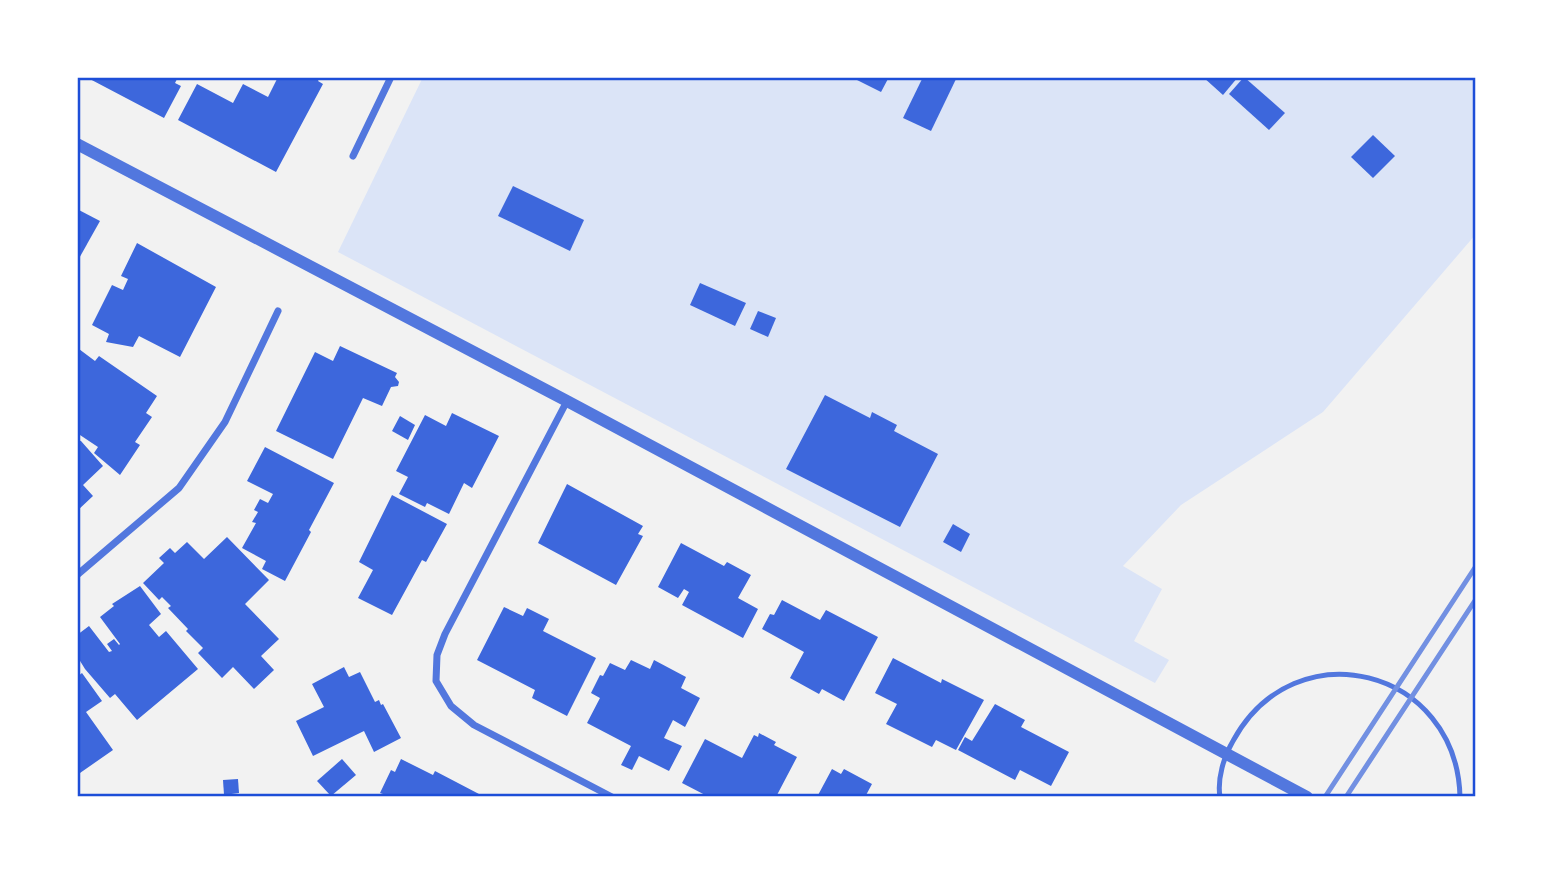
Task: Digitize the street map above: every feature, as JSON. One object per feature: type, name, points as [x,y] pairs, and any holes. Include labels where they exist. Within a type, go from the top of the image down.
[{"type":"street","points":[[354,156],[391,77]]},
{"type":"street","points":[[77,144],[567,401],[1307,797]]},
{"type":"street","points":[[77,575],[178,488],[225,422],[278,311]]},
{"type":"street","points":[[567,401],[445,634],[437,655],[436,681],[451,706],[474,725],[612,797]]},
{"type":"lane","points":[[1220,797],[1226,754],[1244,720],[1275,692],[1304,679],[1338,673],[1380,680],[1405,692],[1428,711],[1446,737],[1455,758],[1460,797]]},
{"type":"shaded area","points":[[423,77],[1476,77],[1476,234],[1323,412],[1181,505],[1123,566],[1162,589],[1134,641],[1169,660],[1155,683],[338,252]]},
{"type":"building","points":[[86,77],[178,77],[175,83],[181,86],[164,118]]},
{"type":"building","points":[[278,77],[320,77],[318,81],[323,84],[276,172],[178,120],[197,84],[233,103],[243,84],[268,97]]},
{"type":"building","points":[[889,77],[881,92],[855,79]]},
{"type":"building","points":[[923,77],[957,77],[931,131],[903,118]]},
{"type":"building","points":[[1203,77],[1238,77],[1223,95]]},
{"type":"building","points":[[1244,77],[1285,113],[1269,130],[1229,94]]},
{"type":"building","points":[[1373,135],[1395,156],[1373,178],[1351,157]]},
{"type":"building","points":[[513,186],[584,220],[570,251],[498,216]]},
{"type":"building","points":[[77,209],[100,221],[77,262]]},
{"type":"building","points":[[137,243],[216,287],[180,357],[139,336],[133,347],[106,342],[109,334],[92,325],[112,285],[123,290],[128,279],[121,276]]},
{"type":"building","points":[[700,283],[746,303],[735,326],[690,305]]},
{"type":"building","points":[[758,311],[776,318],[768,337],[750,329]]},
{"type":"building","points":[[340,346],[397,373],[395,377],[399,382],[398,386],[391,387],[382,406],[363,398],[333,459],[276,431],[315,352],[333,361]]},
{"type":"building","points":[[79,349],[95,361],[99,356],[157,396],[146,413],[152,417],[135,442],[140,445],[120,475],[94,453],[98,447],[77,433]]},
{"type":"building","points":[[825,395],[870,418],[872,412],[897,425],[894,431],[938,454],[900,527],[786,469]]},
{"type":"building","points":[[452,413],[499,436],[472,488],[464,483],[449,514],[427,503],[425,507],[399,494],[408,477],[396,471],[425,415],[446,426]]},
{"type":"building","points":[[400,416],[415,425],[408,440],[392,431]]},
{"type":"building","points":[[77,440],[81,441],[103,466],[83,485],[93,496],[77,511]]},
{"type":"building","points":[[265,447],[334,483],[285,581],[262,569],[266,561],[242,548],[256,523],[252,522],[258,512],[254,510],[260,499],[268,503],[273,494],[247,481]]},
{"type":"building","points":[[567,484],[643,526],[638,534],[643,536],[616,585],[538,543]]},
{"type":"building","points":[[392,495],[447,524],[426,562],[422,560],[392,615],[358,598],[373,570],[359,562]]},
{"type":"building","points":[[953,524],[970,534],[961,552],[943,542]]},
{"type":"building","points":[[227,537],[269,580],[245,604],[279,639],[261,656],[274,670],[254,689],[233,667],[222,678],[198,653],[203,648],[168,608],[171,606],[162,597],[159,600],[143,583],[164,563],[159,558],[170,548],[175,553],[187,542],[204,559]]},
{"type":"building","points":[[681,543],[724,566],[727,562],[751,575],[738,598],[758,609],[743,638],[682,605],[689,592],[684,589],[678,598],[658,587]]},
{"type":"building","points":[[140,586],[161,614],[149,625],[159,637],[166,631],[198,669],[137,720],[115,694],[110,698],[85,669],[77,656],[77,635],[89,626],[109,652],[112,651],[107,644],[114,639],[120,644],[100,617],[114,606],[112,604]]},
{"type":"building","points":[[782,600],[820,620],[826,610],[878,637],[844,701],[822,689],[819,694],[790,678],[804,652],[762,629]]},
{"type":"building","points":[[504,607],[523,616],[527,608],[549,619],[543,631],[596,658],[567,716],[532,698],[535,690],[477,660]]},
{"type":"building","points":[[893,658],[941,683],[942,679],[984,700],[956,750],[936,740],[932,747],[886,724],[897,704],[875,693]]},
{"type":"building","points":[[631,660],[650,669],[654,660],[686,677],[681,688],[700,698],[685,727],[673,720],[664,738],[682,746],[669,771],[639,756],[632,770],[621,765],[631,746],[587,723],[600,698],[591,693],[600,675],[603,676],[610,663],[625,670]]},
{"type":"building","points":[[344,667],[349,677],[360,672],[375,702],[379,700],[381,705],[383,704],[401,738],[374,752],[364,731],[313,756],[296,721],[324,707],[312,684]]},
{"type":"building","points":[[82,673],[102,701],[86,712],[113,750],[80,773],[77,769],[77,677]]},
{"type":"building","points":[[995,704],[1025,720],[1021,727],[1069,752],[1051,786],[1020,770],[1015,780],[958,750],[965,737],[972,741]]},
{"type":"building","points":[[759,733],[776,742],[774,745],[797,757],[777,795],[782,797],[709,797],[682,783],[705,739],[742,758],[754,735],[758,737]]},
{"type":"building","points":[[342,759],[356,775],[331,796],[317,781]]},
{"type":"building","points":[[401,759],[433,775],[435,771],[479,794],[478,797],[382,797],[383,794],[380,793],[391,770],[395,772]]},
{"type":"building","points":[[832,769],[841,774],[844,769],[872,784],[865,797],[817,797]]},
{"type":"building","points":[[238,779],[239,793],[224,795],[223,780]]},
{"type":"railway","points":[[1325,797],[1476,566]]},
{"type":"railway","points":[[1346,797],[1476,599]]}]
